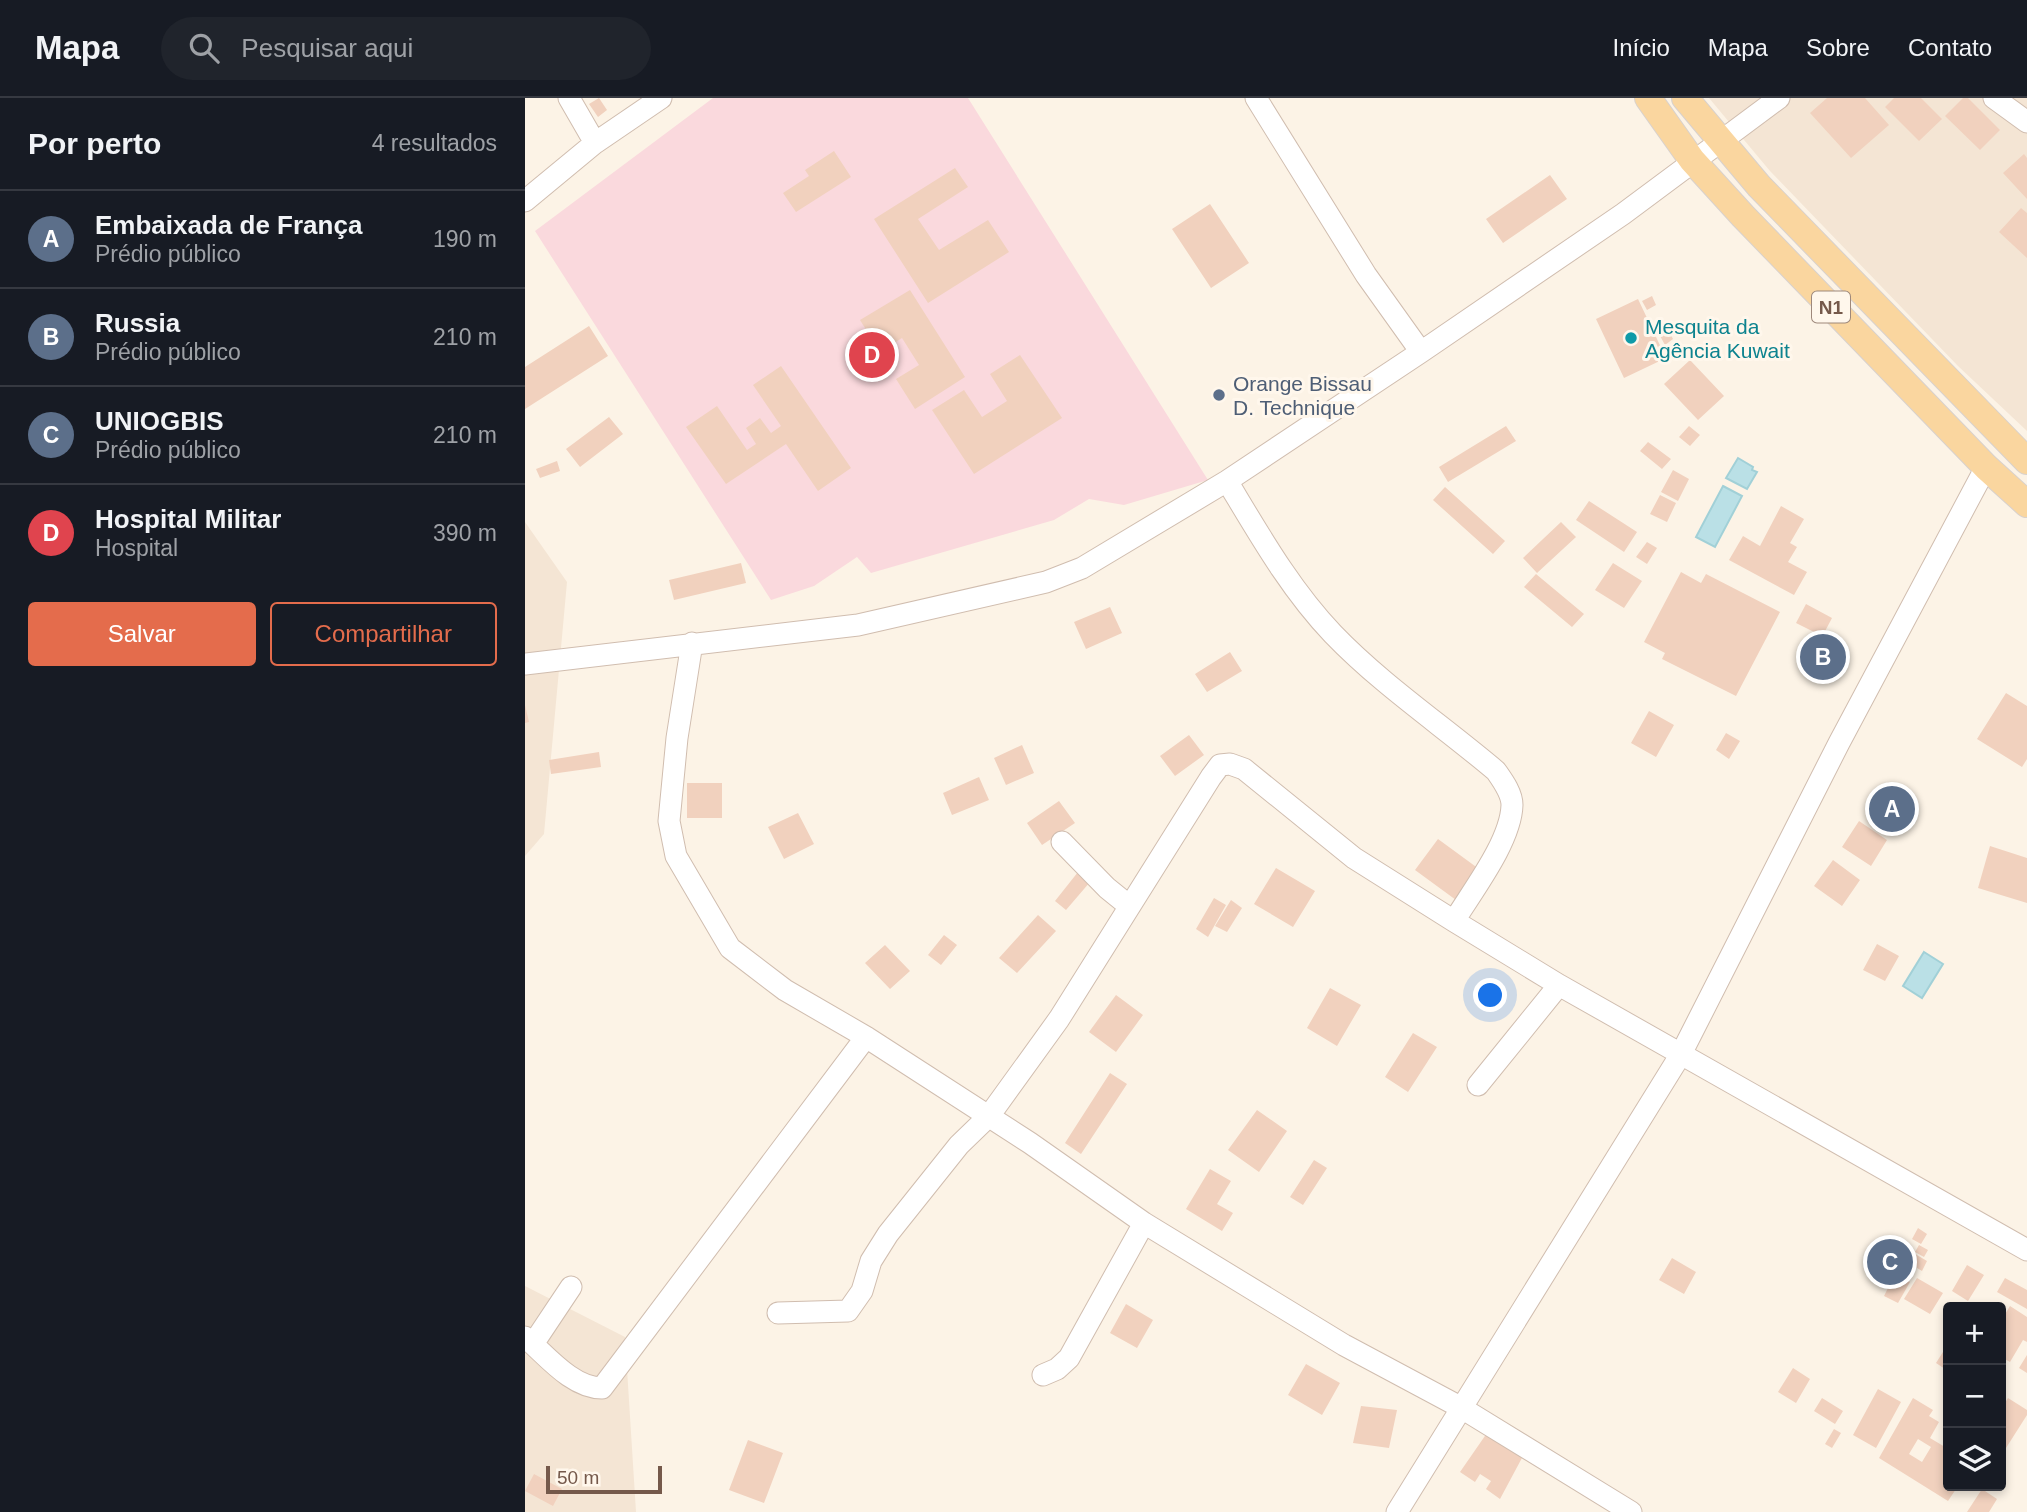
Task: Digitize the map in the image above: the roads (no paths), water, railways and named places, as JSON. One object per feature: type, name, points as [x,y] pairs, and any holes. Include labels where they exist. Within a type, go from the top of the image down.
[{"type":"main road","name":"N1","points":[[1648,98],[1692,160],[1986,467],[2027,504]]},
{"type":"main road","name":"N1","points":[[1685,98],[1759,186],[2027,461]]},
{"type":"street","points":[[569,98],[595,143]]},
{"type":"street","points":[[525,201],[595,143],[661,98]]},
{"type":"street","points":[[1256,98],[1366,275],[1421,352]]},
{"type":"street","points":[[525,664],[858,625],[1046,582],[1109,555],[1227,481],[1421,352],[1623,214],[1692,160],[1779,98]]},
{"type":"street","points":[[1994,98],[2027,122]]},
{"type":"street","points":[[1397,1512],[1681,1054],[1839,743],[1986,467]]},
{"type":"street","points":[[1227,481],[1299,594],[1333,634],[1364,664],[1496,771],[1507,787],[1512,803],[1506,831],[1454,921]]},
{"type":"street","points":[[692,643],[669,821],[676,856],[730,948],[785,990],[866,1037],[989,1116],[1144,1223],[1345,1345],[1460,1407],[1631,1512]]},
{"type":"street","points":[[778,1313],[848,1311],[862,1290],[871,1261],[888,1234],[959,1145],[989,1116],[1059,1019],[1210,777],[1220,765],[1230,764],[1244,769],[1354,858],[1454,921],[1559,985],[2027,1250]]},
{"type":"street","points":[[1062,842],[1107,888],[1128,905]]},
{"type":"street","points":[[1478,1084],[1559,985]]},
{"type":"street","points":[[571,1287],[529,1340],[571,1377],[590,1388],[602,1388],[866,1037]]},
{"type":"street","points":[[1043,1375],[1057,1369],[1069,1358],[1144,1223]]},
{"type":"water","points":[[1738,458],[1757,472],[1747,489],[1726,478]]},
{"type":"water","points":[[1723,486],[1742,496],[1715,547],[1696,537]]},
{"type":"water","points":[[1924,952],[1943,964],[1922,998],[1903,986]]},
{"type":"place","name":"Mesquita da Agência Kuwait","points":[[1631,338]]},
{"type":"place","name":"Hospital Militar","points":[[872,355]]},
{"type":"place","name":"Orange Bissau D. Technique","points":[[1219,395]]},
{"type":"place","name":"Russia","points":[[1823,657]]},
{"type":"place","name":"Embaixada de França","points":[[1892,809]]},
{"type":"place","name":"UNIOGBIS","points":[[1890,1262]]}]
